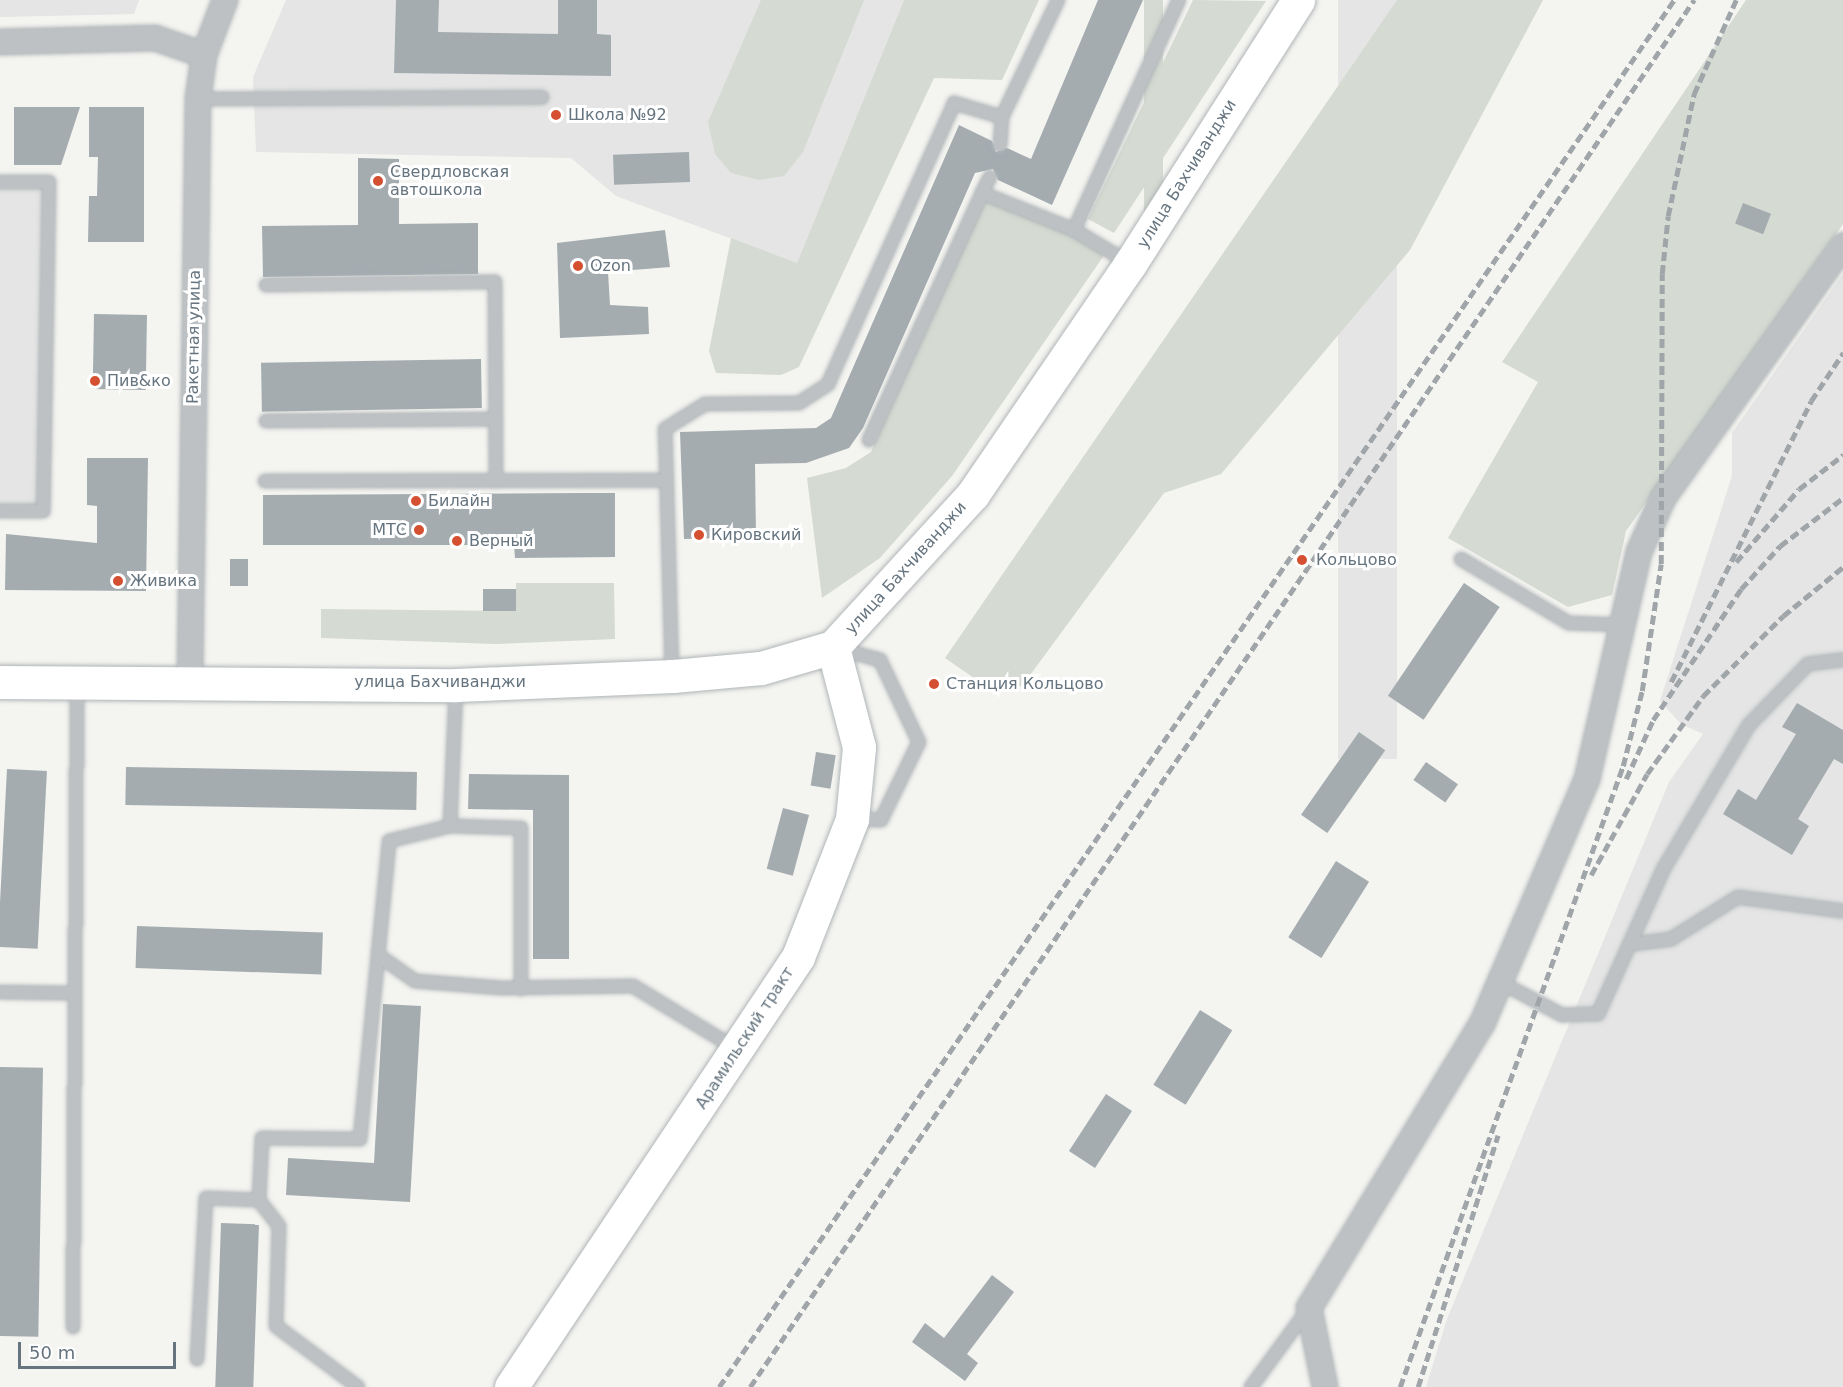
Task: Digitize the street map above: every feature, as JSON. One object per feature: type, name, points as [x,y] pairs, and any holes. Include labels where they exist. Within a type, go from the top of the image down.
[{"type":"main road","name":"улица Бахчиванджи","points":[[0,682],[190,679],[456,685],[673,676],[761,668],[833,647],[973,495],[1130,264],[1298,0]]},
{"type":"main road","name":"Арамильский тракт","points":[[511,1387],[798,957],[835,849],[852,819],[859,747],[833,647]]},
{"type":"street","name":"Ракетная улица","points":[[190,679],[198,99],[204,55],[225,0]]},
{"type":"street","points":[[0,42],[155,38],[204,55]]},
{"type":"street","points":[[1324,1387],[1309,1308],[1482,1024],[1587,779],[1625,626],[1639,552],[1663,498],[1843,246]]},
{"type":"lane","points":[[1000,145],[1002,117],[1058,0]]},
{"type":"lane","points":[[1074,230],[1179,0]]},
{"type":"lane","points":[[198,99],[542,97]]},
{"type":"lane","points":[[673,676],[665,429],[705,404],[799,403],[828,384],[954,103],[1002,117]]},
{"type":"lane","points":[[869,440],[990,177]]},
{"type":"lane","points":[[0,182],[49,183],[43,511],[0,511]]},
{"type":"lane","points":[[982,193],[1074,230],[1130,264]]},
{"type":"lane","points":[[266,285],[495,282],[496,481]]},
{"type":"lane","points":[[266,421],[496,419]]},
{"type":"lane","points":[[265,482],[665,480]]},
{"type":"lane","points":[[1461,559],[1569,623],[1625,626]]},
{"type":"lane","points":[[833,647],[880,660],[919,742],[881,820],[852,819]]},
{"type":"lane","points":[[1500,982],[1562,1014],[1598,1014],[1632,944],[1664,868],[1749,725],[1808,664],[1843,660]]},
{"type":"lane","points":[[73,1327],[77,682]]},
{"type":"lane","points":[[450,826],[456,685]]},
{"type":"lane","points":[[358,1387],[276,1326],[279,1226],[259,1200],[262,1138],[360,1139],[389,841],[450,826],[521,828],[521,989]]},
{"type":"lane","points":[[1632,944],[1671,939],[1738,897],[1843,911]]},
{"type":"lane","points":[[378,955],[415,981],[521,989],[633,986],[738,1050]]},
{"type":"lane","points":[[0,992],[75,993]]},
{"type":"lane","points":[[197,1359],[206,1198],[259,1200]]},
{"type":"lane","points":[[1251,1387],[1309,1308]]},
{"type":"shaded area","points":[[0,0],[139,0],[134,14],[0,17]]},
{"type":"shaded area","name":"Школа №92","points":[[286,0],[904,0],[797,263],[616,196],[571,158],[256,152],[253,77]]},
{"type":"shaded area","points":[[761,0],[864,0],[803,152],[784,176],[759,180],[731,173],[715,154],[708,122]]},
{"type":"shaded area","points":[[904,0],[1039,0],[1002,80],[934,78],[799,367],[781,375],[716,373],[709,351],[731,238],[797,263]]},
{"type":"shaded area","points":[[1144,0],[1163,0],[1163,224],[1144,224]]},
{"type":"shaded area","points":[[1193,0],[1266,1],[1114,233],[1088,219]]},
{"type":"shaded area","points":[[1338,0],[1397,0],[1397,759],[1338,759]]},
{"type":"shaded area","points":[[1397,0],[1543,0],[1410,250],[1221,474],[1164,493],[1022,686],[987,687],[945,658]]},
{"type":"shaded area","points":[[1746,0],[1843,0],[1843,224],[1626,531],[1612,595],[1568,607],[1448,538],[1538,382],[1502,362]]},
{"type":"shaded area","points":[[0,187],[44,187],[44,506],[0,506]]},
{"type":"shaded area","points":[[981,194],[1107,251],[952,476],[880,558],[822,598],[807,478],[846,468],[871,452]]},
{"type":"shaded area","points":[[1843,274],[1843,1387],[1426,1387],[1447,1319],[1669,782],[1703,734],[1681,724],[1660,701],[1732,476],[1732,433]]},
{"type":"shaded area","points":[[516,583],[614,583],[615,639],[496,644],[321,638],[321,609],[516,611]]},
{"type":"building","points":[[396,0],[439,0],[438,32],[558,34],[558,0],[597,0],[597,34],[611,35],[611,76],[394,73]]},
{"type":"building","points":[[1098,0],[1143,0],[1052,205],[998,180],[993,169],[975,173],[863,428],[849,448],[806,463],[755,464],[756,537],[684,539],[680,432],[816,428],[831,418],[959,125],[992,141],[996,152],[1007,148],[1031,159]]},
{"type":"building","points":[[14,107],[80,107],[61,165],[14,165]]},
{"type":"building","points":[[89,107],[144,107],[144,242],[88,242],[89,196],[97,196],[98,157],[89,157]]},
{"type":"building","points":[[689,152],[690,182],[614,185],[613,155]]},
{"type":"building","points":[[358,158],[399,159],[399,224],[478,223],[478,274],[263,277],[262,226],[358,225]]},
{"type":"building","points":[[1743,203],[1771,214],[1763,234],[1735,224]]},
{"type":"building","points":[[665,230],[670,267],[608,272],[610,305],[648,307],[649,334],[560,338],[557,243]]},
{"type":"building","points":[[94,314],[147,315],[146,390],[93,389]]},
{"type":"building","points":[[481,359],[482,408],[262,412],[261,363]]},
{"type":"building","points":[[87,458],[148,458],[146,591],[5,590],[6,534],[97,543],[97,506],[87,505]]},
{"type":"building","points":[[615,493],[615,557],[515,558],[514,545],[263,545],[263,495]]},
{"type":"building","points":[[230,559],[248,559],[248,586],[230,586]]},
{"type":"building","points":[[1464,583],[1500,607],[1424,720],[1388,696]]},
{"type":"building","points":[[483,589],[516,589],[516,611],[483,611]]},
{"type":"building","points":[[1797,703],[1843,730],[1843,764],[1834,759],[1798,819],[1809,826],[1792,855],[1723,814],[1738,789],[1756,800],[1796,734],[1782,727]]},
{"type":"building","points":[[1359,732],[1385,750],[1327,833],[1301,815]]},
{"type":"building","points":[[816,752],[836,755],[830,789],[811,786]]},
{"type":"building","points":[[1426,762],[1458,784],[1445,802],[1413,780]]},
{"type":"building","points":[[126,767],[417,772],[416,810],[125,805]]},
{"type":"building","points":[[7,769],[47,771],[38,949],[0,947]]},
{"type":"building","points":[[469,774],[569,775],[569,959],[533,959],[533,810],[468,809]]},
{"type":"building","points":[[783,808],[809,815],[793,876],[767,869]]},
{"type":"building","points":[[1336,861],[1369,882],[1321,958],[1288,937]]},
{"type":"building","points":[[137,926],[323,932],[321,974],[136,968]]},
{"type":"building","points":[[383,1004],[421,1006],[410,1202],[286,1195],[288,1158],[374,1163]]},
{"type":"building","points":[[1200,1010],[1232,1030],[1186,1105],[1153,1085]]},
{"type":"building","points":[[0,1067],[43,1068],[38,1337],[0,1336]]},
{"type":"building","points":[[1106,1094],[1132,1111],[1095,1168],[1069,1151]]},
{"type":"building","points":[[221,1223],[259,1224],[253,1387],[215,1387]]},
{"type":"building","points":[[992,1275],[1014,1292],[967,1354],[978,1363],[965,1381],[912,1342],[925,1323],[944,1338]]},
{"type":"railway","points":[[719,1387],[1674,0]]},
{"type":"railway","points":[[750,1387],[1694,0]]},
{"type":"railway","points":[[1400,1387],[1623,766],[1642,691],[1661,564],[1662,274],[1668,216],[1694,94],[1736,0]]},
{"type":"railway","points":[[1671,682],[1811,401],[1843,353]]},
{"type":"railway","points":[[1736,562],[1799,489],[1843,455]]},
{"type":"railway","points":[[1626,779],[1653,720],[1741,589],[1780,546],[1843,498]]},
{"type":"railway","points":[[1591,875],[1647,774],[1703,696],[1783,616],[1843,567]]},
{"type":"railway","points":[[1418,1387],[1498,1135]]},
{"type":"place","name":"Школа №92","points":[[556,115]]},
{"type":"place","name":"Свердловская автошкола","points":[[378,181]]},
{"type":"place","name":"Ozon","points":[[578,266]]},
{"type":"place","name":"Пив&ко","points":[[95,381]]},
{"type":"place","name":"Билайн","points":[[416,501]]},
{"type":"place","name":"МТС","points":[[419,530]]},
{"type":"place","name":"Кировский","points":[[699,535]]},
{"type":"place","name":"Верный","points":[[457,541]]},
{"type":"place","name":"Кольцово","points":[[1302,560]]},
{"type":"place","name":"Живика","points":[[118,581]]},
{"type":"place","name":"Станция Кольцово","points":[[934,684]]}]
